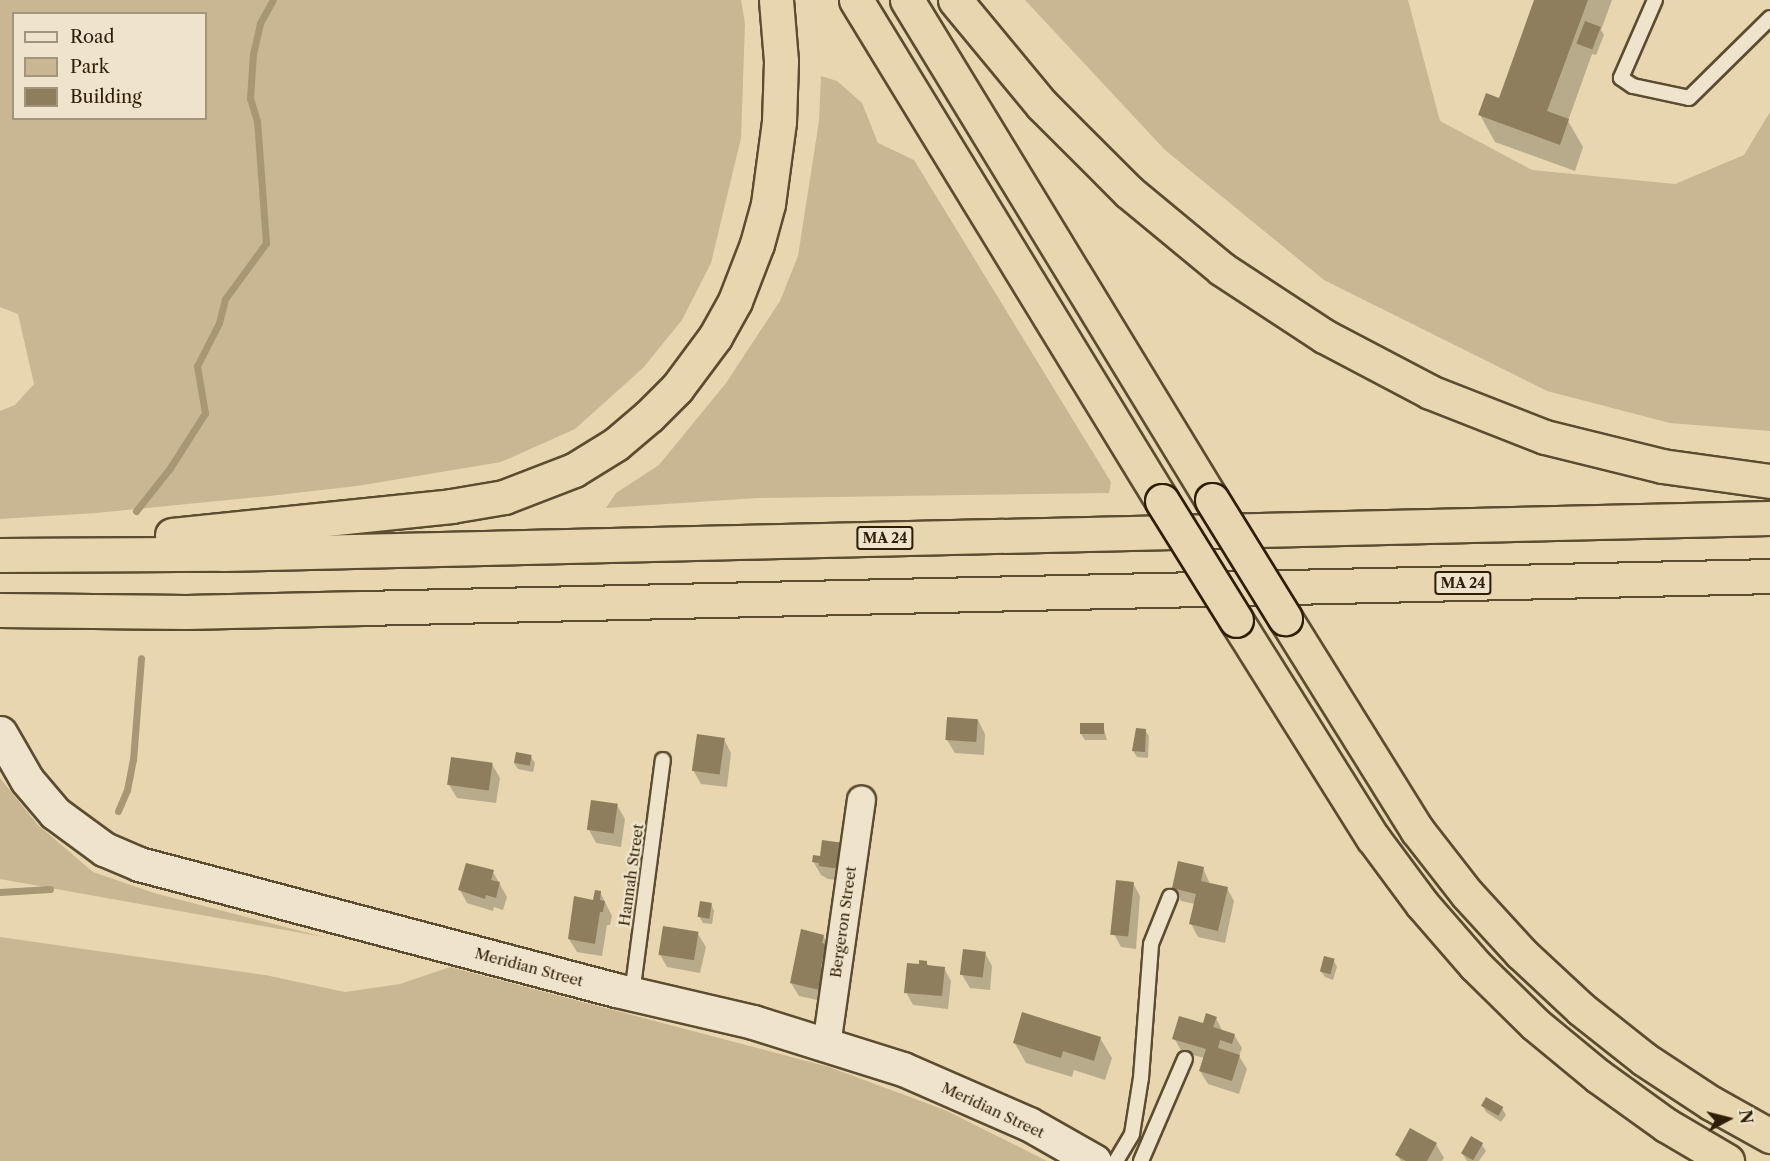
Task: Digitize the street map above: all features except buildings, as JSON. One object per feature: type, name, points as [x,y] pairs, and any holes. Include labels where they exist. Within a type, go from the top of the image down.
[{"type":"highway","points":[[0,554],[484,501],[548,483],[581,467],[616,444],[663,403],[690,372],[725,320],[751,262],[768,204],[779,122],[781,61],[776,0]]},
{"type":"highway","points":[[856,0],[1236,620],[1373,838],[1422,904],[1462,950],[1535,1024],[1598,1076],[1666,1125],[1727,1161]]},
{"type":"highway","points":[[908,0],[1212,500],[1417,830],[1467,894],[1514,946],[1581,1009],[1628,1047],[1711,1103],[1770,1136]]},
{"type":"highway","points":[[955,0],[1042,105],[1129,192],[1222,269],[1324,336],[1430,392],[1545,437],[1662,466],[1770,481]]},
{"type":"highway","name":"MA 24","points":[[0,554],[235,554],[1770,518]]},
{"type":"highway","name":"MA 24","points":[[0,610],[186,612],[1770,576]]},
{"type":"street","name":"Meridian Street","points":[[0,733],[27,780],[48,805],[87,838],[122,858],[180,876],[369,923],[632,994],[753,1023],[903,1069],[1029,1124],[1094,1161]]},
{"type":"street","name":"Bergeron Street","points":[[826,1045],[861,799]]},
{"type":"lane","points":[[1655,0],[1621,78],[1633,86],[1689,98],[1770,18]]},
{"type":"lane","name":"Hannah Street","points":[[632,994],[663,760]]},
{"type":"lane","points":[[1116,1161],[1132,1134],[1141,1078],[1151,944],[1170,897]]},
{"type":"lane","points":[[1141,1161],[1185,1059]]},
{"type":"green space","points":[[0,0],[741,0],[745,24],[741,138],[711,263],[682,320],[643,368],[575,429],[501,462],[357,486],[96,513],[0,519],[0,411],[15,405],[34,384],[18,314],[0,307]]},
{"type":"green space","points":[[1025,0],[1408,0],[1440,121],[1532,170],[1675,184],[1744,155],[1770,112],[1770,431],[1670,423],[1547,391],[1324,280],[1165,150]]},
{"type":"green space","points":[[821,76],[837,81],[862,103],[878,143],[914,160],[1111,482],[1109,493],[757,498],[606,508],[616,493],[659,465],[726,383],[780,301],[798,256],[819,121]]},
{"type":"green space","points":[[0,778],[37,824],[93,872],[154,893],[324,937],[0,879]]},
{"type":"green space","points":[[0,937],[265,975],[345,992],[400,984],[450,967],[829,1067],[945,1110],[1047,1161],[0,1161]]},
{"type":"waterway","points":[[136,511],[170,468],[205,413],[197,366],[219,323],[225,299],[266,243],[257,121],[250,98],[253,54],[260,23],[273,0]]},
{"type":"waterway","points":[[118,811],[127,790],[133,760],[141,658]]},
{"type":"waterway","points":[[0,892],[50,889]]}]
